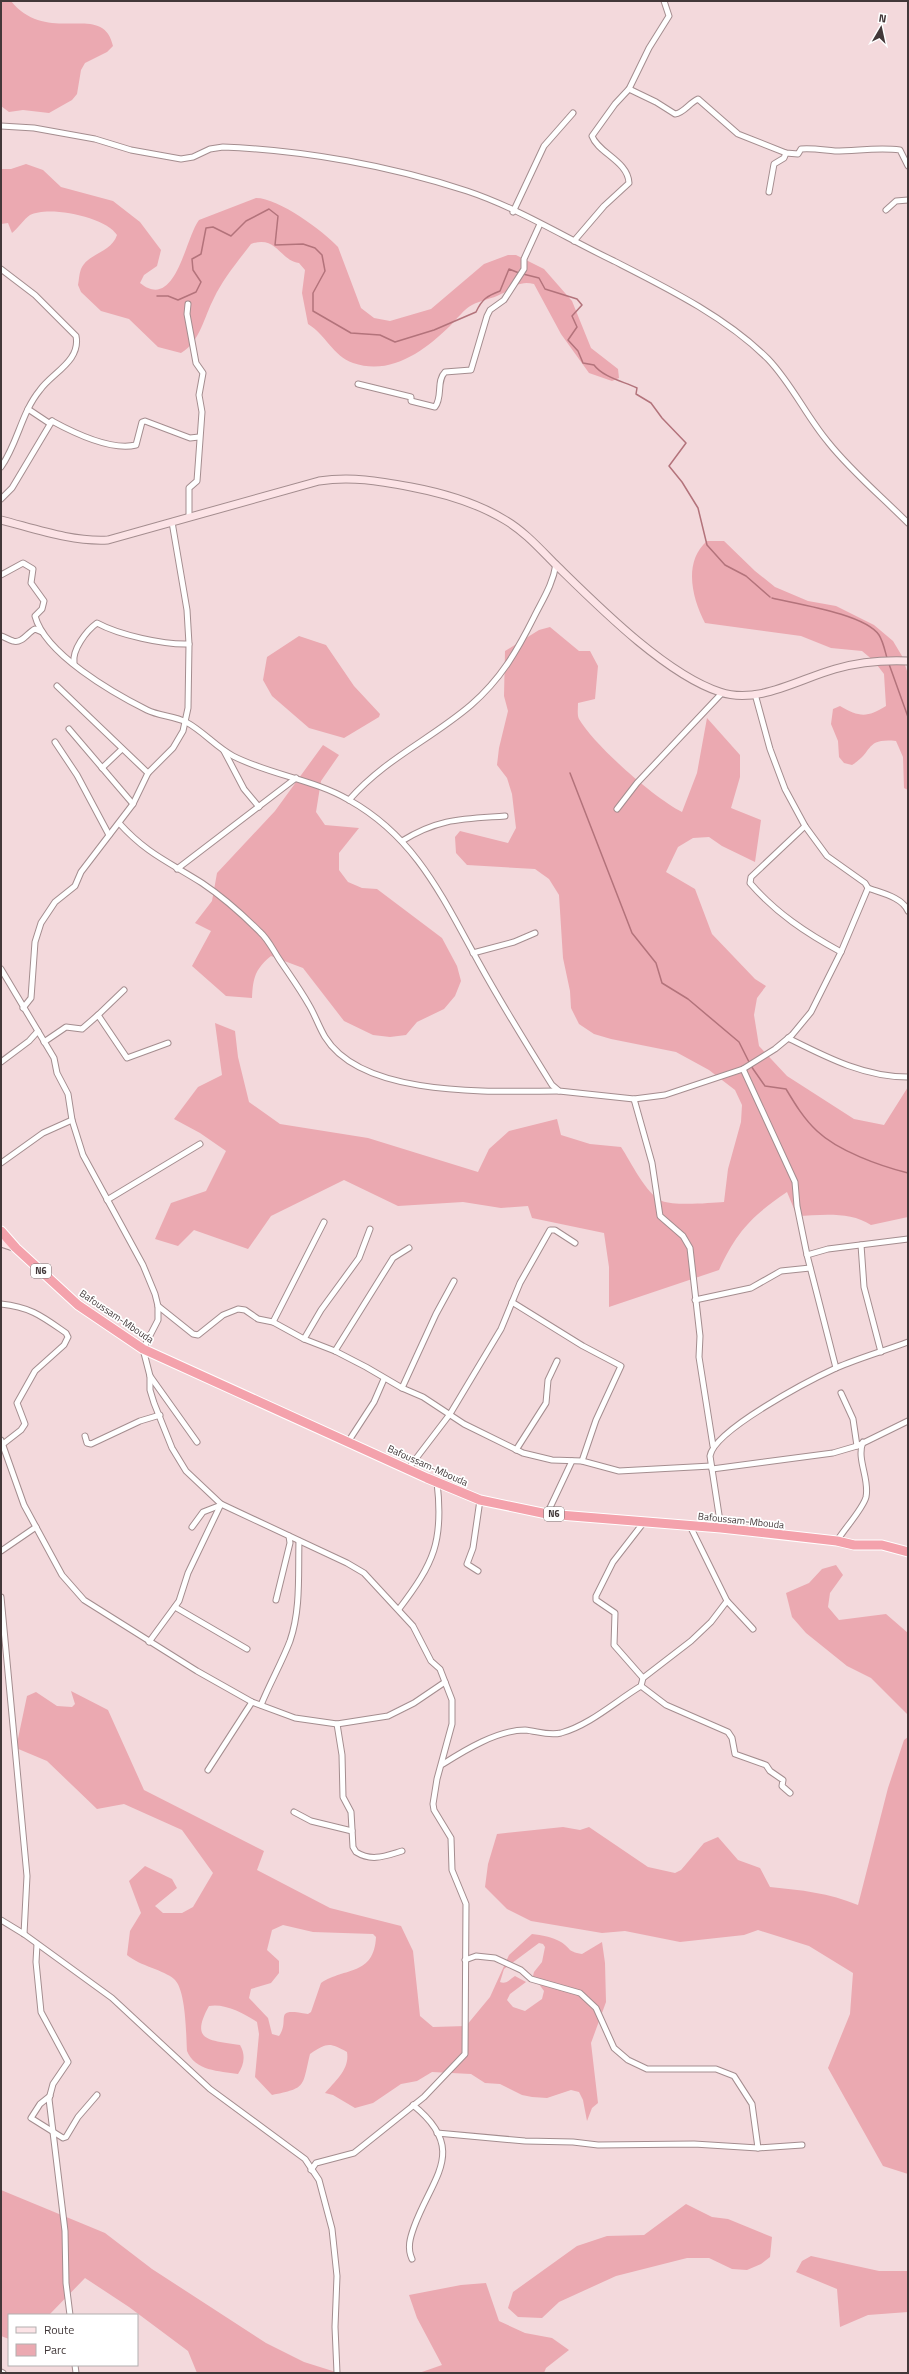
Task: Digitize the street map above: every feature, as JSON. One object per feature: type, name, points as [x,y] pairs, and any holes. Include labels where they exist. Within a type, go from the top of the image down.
[{"type":"highway","name":"Bafoussam-Mbouda","points":[[1,1231],[16,1248],[78,1305],[143,1349],[480,1500],[547,1514],[721,1528],[837,1541],[854,1545],[882,1545],[908,1552]]},
{"type":"street","points":[[574,241],[604,206],[629,183],[626,175],[613,157],[594,140],[592,136],[615,104],[629,89],[649,48],[669,16],[664,1]]},
{"type":"street","points":[[629,89],[656,102],[675,114],[681,113],[690,102],[698,99],[738,134],[786,153],[798,154],[801,149],[814,148],[834,151],[886,148],[900,150],[908,166]]},
{"type":"street","points":[[513,212],[544,146],[573,113]]},
{"type":"street","points":[[1,126],[34,128],[95,139],[131,150],[181,158],[202,154],[210,149],[224,147],[336,159],[401,172],[469,192],[540,224],[650,279],[744,337],[769,360],[792,388],[827,441],[908,522]]},
{"type":"street","points":[[769,192],[774,164],[784,158],[786,153]]},
{"type":"street","points":[[886,210],[896,201],[908,200]]},
{"type":"street","points":[[358,384],[411,397],[411,401],[435,407],[440,392],[442,376],[445,372],[452,370],[471,370],[489,313],[504,300],[524,269],[524,259],[540,224]]},
{"type":"street","points":[[1,269],[35,295],[76,336],[76,346],[66,366],[44,383],[28,409],[1,467]]},
{"type":"street","points":[[188,304],[187,314],[196,363],[203,373],[200,395],[202,412],[197,481],[190,486],[188,490],[190,516]]},
{"type":"street","points":[[28,409],[49,423],[52,421],[100,442],[124,446],[136,445],[142,422],[145,421],[185,436],[199,437]]},
{"type":"street","points":[[1,499],[12,488],[52,421]]},
{"type":"street","points":[[1,520],[90,541],[108,540],[319,481],[344,477],[385,482],[434,491],[474,505],[506,520],[539,547],[639,641],[688,676],[722,693],[755,694],[852,665],[867,662],[908,662]]},
{"type":"street","points":[[23,1008],[31,998],[35,942],[41,923],[55,902],[75,886],[81,872],[133,804],[148,773],[180,739],[186,722],[188,708],[189,644],[187,610],[172,522]]},
{"type":"street","points":[[1,575],[23,563],[33,569],[31,583],[44,601],[42,609],[35,616],[42,632],[50,643],[92,678],[149,711],[186,722],[205,734],[224,750],[253,764],[296,778],[349,800],[382,823],[402,841],[431,876],[473,953],[548,1079],[559,1091]]},
{"type":"street","points":[[349,800],[380,768],[470,705],[489,688],[518,651],[545,593],[554,580],[556,564]]},
{"type":"street","points":[[74,663],[73,655],[88,630],[97,623],[147,639],[166,643],[189,644]]},
{"type":"street","points":[[1,636],[14,642],[19,641],[30,631],[35,629],[42,632]]},
{"type":"street","points":[[57,686],[148,773]]},
{"type":"street","points":[[617,809],[637,783],[722,693]]},
{"type":"street","points":[[755,694],[770,749],[785,789],[805,826],[826,856],[865,883],[868,888],[891,896],[905,904],[908,911]]},
{"type":"street","points":[[69,729],[133,804]]},
{"type":"street","points":[[55,742],[77,775],[109,835]]},
{"type":"street","points":[[102,768],[122,749]]},
{"type":"street","points":[[224,750],[244,789],[259,807]]},
{"type":"street","points":[[177,869],[181,864],[296,778]]},
{"type":"street","points":[[402,841],[427,826],[441,822],[505,816]]},
{"type":"street","points":[[119,823],[144,848],[202,884],[234,907],[262,934],[308,1004],[326,1038],[345,1059],[365,1070],[390,1079],[427,1088],[487,1091],[559,1091],[634,1099],[665,1095],[743,1069],[788,1038],[811,1012],[841,952],[868,888]]},
{"type":"street","points":[[805,826],[751,877],[750,883],[765,900],[784,916],[810,935],[841,952]]},
{"type":"street","points":[[168,864],[181,864]]},
{"type":"street","points":[[473,953],[514,942],[535,933]]},
{"type":"street","points":[[1,969],[54,1058],[57,1073],[68,1094],[72,1120],[83,1155],[143,1265],[158,1306],[156,1324],[143,1349],[150,1376],[151,1394],[172,1448],[186,1471],[221,1504],[357,1568],[370,1578],[419,1634],[431,1661],[440,1669],[452,1700],[453,1718],[443,1764],[437,1779],[433,1804],[434,1810],[451,1838],[452,1870],[465,1899],[465,2054],[413,2105],[354,2153],[316,2163],[311,2170]]},
{"type":"street","points":[[44,1042],[66,1026],[82,1029],[124,990]]},
{"type":"street","points":[[98,1015],[127,1058],[168,1044]]},
{"type":"street","points":[[1,1062],[29,1041],[38,1031]]},
{"type":"street","points":[[788,1038],[847,1066],[889,1076],[908,1077]]},
{"type":"street","points":[[743,1069],[795,1182],[807,1255],[836,1368]]},
{"type":"street","points":[[634,1099],[652,1162],[660,1216],[683,1236],[690,1248],[700,1336],[699,1357],[704,1401],[713,1446],[710,1456],[711,1467],[721,1528]]},
{"type":"street","points":[[1,1163],[42,1133],[72,1120]]},
{"type":"street","points":[[107,1200],[200,1144]]},
{"type":"street","points":[[273,1322],[324,1222]]},
{"type":"street","points":[[304,1339],[321,1310],[359,1258],[370,1229]]},
{"type":"street","points":[[408,1469],[450,1414],[500,1330],[520,1283],[550,1230],[555,1230],[575,1243]]},
{"type":"street","points":[[807,1255],[828,1249],[908,1239]]},
{"type":"street","points":[[1,1243],[16,1248]]},
{"type":"street","points":[[861,1245],[864,1287],[881,1352]]},
{"type":"street","points":[[335,1351],[393,1258],[409,1248]]},
{"type":"street","points":[[695,1300],[751,1288],[781,1271],[810,1268]]},
{"type":"street","points":[[402,1388],[436,1314],[454,1281]]},
{"type":"street","points":[[512,1302],[583,1346],[621,1366],[596,1420],[582,1461]]},
{"type":"street","points":[[1,1310],[2,1304],[35,1311],[66,1333],[68,1337],[64,1344],[35,1371],[17,1403],[25,1424],[21,1430],[2,1442],[20,1495],[36,1527],[62,1575],[84,1600],[149,1642],[252,1702],[310,1722],[337,1724],[388,1716],[414,1704],[445,1682]]},
{"type":"street","points":[[158,1306],[193,1334],[198,1335],[223,1315],[238,1309],[245,1310],[258,1319],[273,1322],[304,1339],[335,1351],[384,1379],[423,1397],[464,1424],[516,1450],[537,1457],[582,1461],[619,1471],[711,1467],[827,1454],[857,1446],[908,1421]]},
{"type":"street","points":[[713,1446],[736,1425],[777,1400],[836,1368],[908,1342]]},
{"type":"street","points":[[516,1450],[546,1403],[548,1384],[557,1361]]},
{"type":"street","points":[[150,1376],[197,1442]]},
{"type":"street","points":[[348,1442],[374,1402],[384,1379]]},
{"type":"street","points":[[841,1394],[852,1419],[857,1446]]},
{"type":"street","points":[[85,1436],[88,1443],[91,1444],[140,1421],[160,1415]]},
{"type":"street","points":[[837,1541],[866,1498],[867,1485],[860,1449],[863,1442]]},
{"type":"street","points":[[547,1514],[572,1461]]},
{"type":"street","points":[[399,1610],[425,1572],[438,1540],[440,1522],[437,1482]]},
{"type":"street","points":[[478,1571],[467,1564],[473,1548],[480,1500]]},
{"type":"street","points":[[192,1527],[203,1512],[221,1504]]},
{"type":"street","points":[[149,1642],[175,1607],[182,1594],[188,1573],[221,1504]]},
{"type":"street","points":[[643,1678],[614,1645],[615,1613],[596,1600],[596,1596],[613,1562],[644,1522]]},
{"type":"street","points":[[690,1526],[727,1601],[753,1629]]},
{"type":"street","points":[[1,1551],[36,1527]]},
{"type":"street","points":[[276,1600],[290,1543],[289,1536]]},
{"type":"street","points":[[261,1705],[290,1641],[294,1625],[299,1590],[300,1541]]},
{"type":"street","points":[[1,1597],[27,1876],[24,1934]]},
{"type":"street","points":[[443,1764],[482,1741],[496,1737],[524,1730],[544,1735],[570,1730],[641,1686],[643,1678],[691,1641],[711,1622],[727,1601]]},
{"type":"street","points":[[175,1607],[247,1649]]},
{"type":"street","points":[[641,1686],[666,1706],[728,1732],[732,1738],[735,1754],[766,1765],[770,1771],[783,1780],[782,1786],[790,1793]]},
{"type":"street","points":[[208,1770],[252,1702]]},
{"type":"street","points":[[337,1724],[342,1755],[343,1797],[351,1812],[353,1847],[363,1856],[381,1858],[402,1851]]},
{"type":"street","points":[[294,1812],[311,1822],[352,1831]]},
{"type":"street","points":[[1,1920],[24,1934],[112,1998],[210,2089],[240,2113],[305,2159],[319,2180],[335,2245],[337,2373]]},
{"type":"street","points":[[37,1944],[36,1962],[40,2012],[68,2062],[53,2084],[50,2096],[65,2231],[66,2283],[70,2314]]},
{"type":"street","points":[[465,1960],[476,1956],[495,1958],[520,1970],[531,1979],[580,1993],[596,2008],[614,2048],[637,2066],[647,2069],[716,2069],[734,2076],[752,2104],[758,2148]]},
{"type":"street","points":[[50,2096],[31,2118],[61,2137],[66,2137],[78,2117],[97,2095]]},
{"type":"street","points":[[412,2259],[409,2246],[412,2231],[424,2202],[438,2178],[443,2160],[443,2147],[438,2133],[426,2116],[413,2105]]},
{"type":"street","points":[[438,2133],[540,2142],[573,2142],[611,2145],[694,2144],[758,2148],[802,2145]]},
{"type":"green space","points":[[1,1],[11,1],[26,14],[41,21],[98,26],[107,33],[113,46],[107,52],[85,63],[81,70],[77,94],[72,100],[49,113],[23,110],[9,112],[1,106]]},
{"type":"green space","points":[[26,164],[43,170],[61,187],[113,201],[140,222],[161,250],[157,266],[144,275],[140,283],[152,289],[162,288],[171,281],[178,269],[199,220],[256,198],[266,199],[276,203],[300,216],[312,224],[338,247],[361,308],[374,318],[390,321],[431,309],[484,264],[508,255],[516,255],[544,269],[572,301],[591,348],[618,369],[619,378],[612,381],[589,373],[561,334],[534,284],[528,283],[520,284],[498,296],[475,303],[463,312],[450,326],[429,344],[406,359],[394,364],[381,366],[367,366],[353,363],[340,356],[320,334],[308,324],[302,293],[305,270],[299,263],[287,258],[272,245],[260,242],[251,244],[226,277],[210,305],[201,328],[193,342],[181,353],[158,347],[129,319],[101,311],[81,292],[78,285],[80,271],[84,264],[89,259],[110,246],[114,241],[117,235],[111,229],[90,218],[76,214],[50,211],[38,212],[30,215],[12,233],[8,223],[1,224],[1,169],[11,169]]},
{"type":"green space","points":[[707,541],[724,541],[755,571],[775,587],[808,601],[836,606],[874,625],[893,641],[902,656],[908,674],[908,790],[904,788],[903,757],[896,741],[886,741],[874,744],[859,760],[852,765],[844,763],[839,757],[838,741],[831,724],[833,709],[840,706],[863,715],[873,713],[886,706],[884,674],[874,661],[862,651],[831,648],[801,636],[705,623],[696,603],[692,580],[692,570],[699,550]]},
{"type":"green space","points":[[550,627],[579,651],[590,651],[598,666],[595,699],[578,703],[579,719],[597,743],[641,783],[670,805],[682,812],[697,773],[707,718],[740,755],[740,777],[731,808],[761,820],[755,862],[722,846],[709,837],[693,838],[678,847],[666,872],[695,889],[712,934],[755,979],[766,986],[757,998],[754,1015],[759,1046],[787,1076],[854,1119],[884,1125],[908,1087],[908,1217],[871,1225],[845,1216],[797,1216],[787,1192],[764,1209],[747,1225],[732,1245],[719,1270],[609,1307],[609,1267],[604,1233],[532,1218],[528,1206],[501,1208],[463,1202],[398,1206],[344,1180],[271,1216],[248,1249],[194,1230],[178,1246],[155,1239],[171,1203],[206,1191],[226,1151],[200,1133],[174,1119],[198,1087],[222,1075],[215,1023],[235,1031],[238,1057],[249,1102],[280,1124],[368,1138],[478,1172],[489,1149],[509,1131],[557,1119],[561,1135],[590,1144],[621,1147],[650,1192],[662,1201],[683,1204],[724,1202],[728,1169],[741,1122],[742,1105],[735,1090],[709,1070],[676,1052],[611,1039],[594,1034],[579,1024],[571,1008],[570,991],[563,958],[559,895],[549,879],[535,869],[467,865],[456,853],[455,837],[460,831],[508,843],[516,828],[512,794],[507,778],[497,765],[499,748],[508,711],[504,696],[505,651],[539,630]]},
{"type":"green space","points":[[299,636],[326,645],[354,686],[380,714],[379,717],[344,738],[309,728],[272,696],[263,680],[267,657]]},
{"type":"green space","points":[[323,745],[339,755],[321,781],[316,812],[325,825],[359,828],[339,853],[339,870],[348,882],[362,888],[377,889],[442,938],[457,966],[461,981],[455,996],[444,1009],[417,1022],[406,1035],[390,1037],[373,1035],[344,1021],[303,968],[271,956],[261,965],[256,974],[252,998],[226,996],[192,966],[211,931],[195,923],[212,901],[217,873],[275,811]]},
{"type":"green space","points":[[836,1565],[843,1575],[830,1593],[828,1607],[839,1620],[886,1614],[908,1633],[908,1715],[871,1678],[847,1666],[806,1633],[792,1617],[786,1593],[809,1583],[822,1569]]},
{"type":"green space","points":[[71,1691],[108,1710],[144,1790],[264,1851],[257,1870],[330,1908],[401,1926],[413,1951],[420,2016],[433,2027],[466,2026],[490,1997],[509,1955],[532,1934],[554,1939],[564,1944],[571,1951],[582,1954],[602,1942],[605,1963],[606,2002],[591,2043],[598,2103],[592,2108],[587,2121],[583,2100],[579,2092],[571,2090],[547,2098],[532,2097],[522,2095],[500,2084],[485,2083],[471,2074],[432,2072],[417,2081],[401,2084],[373,2103],[355,2108],[333,2095],[325,2093],[341,2074],[347,2058],[347,2052],[332,2045],[324,2046],[310,2054],[304,2080],[297,2088],[272,2095],[255,2077],[259,2034],[257,2022],[240,2012],[227,2007],[215,2005],[209,2006],[203,2018],[201,2027],[202,2033],[212,2040],[240,2045],[244,2056],[242,2067],[238,2074],[208,2069],[196,2063],[187,2051],[185,2012],[178,1984],[170,1976],[138,1962],[127,1955],[130,1931],[141,1913],[129,1881],[145,1866],[172,1879],[177,1888],[155,1906],[163,1913],[182,1913],[193,1907],[213,1873],[182,1830],[124,1804],[97,1809],[47,1761],[16,1748],[27,1696],[36,1692],[57,1706],[72,1707],[75,1704]],"holes":[[[283,1925],[313,1932],[373,1934],[376,1937],[374,1950],[370,1958],[364,1964],[357,1969],[330,1978],[321,1983],[311,2012],[308,2014],[297,2012],[286,2013],[279,2036],[272,2034],[268,2018],[249,1998],[251,1989],[271,1983],[279,1973],[279,1961],[267,1950],[272,1930]],[[539,1943],[543,1944],[545,1947],[542,1962],[534,1972],[533,1976],[544,1991],[542,1999],[525,2011],[513,2007],[507,2000],[510,1994],[526,1982],[515,1976],[506,1982],[500,1982],[504,1969]]]},
{"type":"green space","points":[[908,1737],[908,2174],[883,2166],[828,2068],[850,2014],[853,1973],[809,1946],[758,1930],[744,1935],[680,1942],[625,1931],[602,1933],[531,1921],[507,1909],[485,1887],[488,1864],[497,1834],[563,1827],[580,1830],[589,1827],[648,1867],[675,1873],[681,1870],[704,1843],[718,1837],[738,1860],[760,1868],[770,1887],[826,1895],[858,1905],[888,1788],[904,1740]]},
{"type":"green space","points":[[1,2190],[105,2233],[152,2269],[266,2343],[304,2362],[339,2373],[197,2373],[188,2351],[129,2307],[85,2278],[50,2314],[8,2314],[8,2339],[1,2336]]},
{"type":"green space","points":[[686,2204],[712,2217],[728,2219],[772,2237],[770,2257],[761,2264],[747,2270],[732,2269],[709,2258],[687,2258],[616,2276],[559,2302],[542,2318],[518,2317],[508,2308],[513,2292],[577,2246],[607,2236],[644,2235]]},
{"type":"green space","points":[[811,2256],[879,2271],[908,2271],[908,2312],[868,2315],[840,2327],[837,2289],[796,2272],[802,2261]]},
{"type":"green space","points":[[486,2283],[499,2321],[525,2333],[552,2338],[569,2350],[546,2368],[544,2373],[419,2373],[442,2365],[417,2318],[409,2295],[461,2285]]},
{"type":"waterway","points":[[157,296],[168,296],[178,300],[196,292],[201,282],[193,270],[192,259],[201,254],[206,228],[213,227],[231,236],[246,221],[269,209],[278,216],[275,245],[303,244],[315,248],[322,255],[325,271],[313,293],[313,311],[351,333],[380,335],[395,342],[434,330],[476,312],[485,298],[500,291],[509,269],[519,273]]},
{"type":"waterway","points":[[523,274],[539,278],[545,289],[577,299],[582,305],[572,316],[577,327],[568,340],[578,351],[583,363],[594,365],[602,373],[637,388],[636,394],[651,403],[662,418],[686,443],[669,466],[682,482],[698,508],[707,545],[725,565],[746,576],[770,597]]},
{"type":"waterway","points":[[772,598],[830,611],[860,621],[879,635],[887,658]]},
{"type":"waterway","points":[[889,664],[908,717]]},
{"type":"waterway","points":[[570,773],[632,933],[656,963],[662,983],[688,999],[739,1042],[749,1062]]},
{"type":"waterway","points":[[751,1066],[765,1086],[786,1089],[796,1106],[808,1121],[817,1131],[836,1145],[860,1157],[908,1173]]}]
